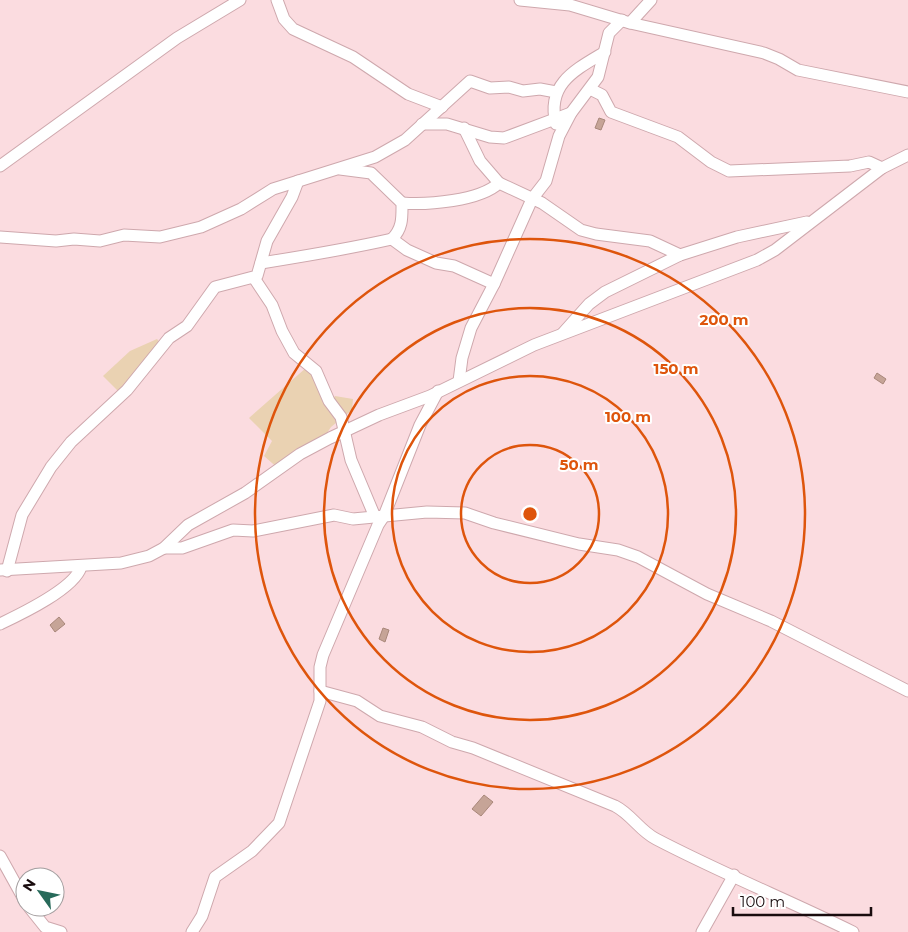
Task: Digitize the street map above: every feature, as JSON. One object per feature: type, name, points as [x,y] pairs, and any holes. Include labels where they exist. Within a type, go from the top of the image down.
[{"type":"street","points":[[0,166],[177,38],[240,0]]},
{"type":"street","points":[[277,0],[284,19],[293,29],[354,57],[408,94],[442,107]]},
{"type":"street","points":[[520,0],[570,5],[626,22],[764,53],[780,59],[798,70],[908,92]]},
{"type":"street","points":[[459,381],[462,358],[472,328],[494,284],[532,198],[546,180],[558,136],[571,113],[590,89],[600,72],[609,33],[626,22],[651,0]]},
{"type":"street","points":[[558,136],[554,118],[556,92],[577,70],[605,52]]},
{"type":"street","points":[[0,226],[4,237],[56,241],[74,239],[100,241],[124,235],[160,237],[210,223],[240,209],[273,189],[340,169],[394,148],[470,81],[490,88],[508,87],[523,91],[540,89],[556,92]]},
{"type":"street","points":[[590,89],[602,96],[612,112],[646,127],[678,137],[711,162],[729,171],[850,166],[869,162],[882,168]]},
{"type":"street","points":[[422,124],[447,124],[490,137],[504,138],[571,113]]},
{"type":"street","points":[[464,128],[480,161],[499,183],[542,203],[581,230],[596,234],[650,241],[680,255]]},
{"type":"street","points":[[298,181],[292,197],[267,241],[262,263],[254,278],[215,287],[191,322],[169,338],[127,390],[70,442],[51,467],[22,515],[4,570],[121,564],[149,556],[164,548],[188,525],[245,493],[300,454],[346,431],[561,334],[757,260],[776,250],[811,221],[882,168],[908,155]]},
{"type":"street","points":[[340,169],[371,173],[402,202],[416,204],[473,197],[499,183]]},
{"type":"street","points":[[262,263],[294,256],[329,253],[392,239],[396,235],[402,221],[402,202]]},
{"type":"street","points":[[561,334],[589,304],[605,292],[680,255],[737,237],[811,221]]},
{"type":"street","points":[[392,239],[407,250],[436,263],[454,266],[494,284]]},
{"type":"street","points":[[254,278],[272,305],[282,332],[294,353],[316,371],[329,401],[338,410],[346,431],[352,460],[379,516]]},
{"type":"street","points":[[192,932],[202,916],[215,877],[252,851],[279,823],[320,701],[320,667],[323,655],[378,525],[379,516],[420,425],[438,391]]},
{"type":"street","points":[[164,548],[182,548],[233,530],[253,531],[334,515],[353,519],[444,511],[465,512],[494,523],[638,556],[708,594],[771,621],[908,692]]},
{"type":"street","points":[[0,624],[62,588],[76,576],[81,567]]},
{"type":"street","points":[[320,691],[357,700],[380,716],[422,727],[452,742],[481,751],[615,806],[650,836],[691,857],[734,875],[775,898],[853,932]]},
{"type":"street","points":[[0,856],[15,883]]},
{"type":"street","points":[[702,932],[734,875]]},
{"type":"street","points":[[37,917],[45,927],[61,932]]},
{"type":"shaded area","points":[[157,339],[163,346],[122,395],[103,376],[130,351]]},
{"type":"shaded area","points":[[307,367],[329,404],[335,396],[353,399],[352,410],[331,427],[325,436],[280,470],[264,456],[272,441],[249,418]]},
{"type":"building","points":[[599,118],[605,120],[601,130],[595,128]]},
{"type":"building","points":[[877,373],[886,379],[883,384],[874,378]]},
{"type":"building","points":[[59,617],[65,624],[55,632],[50,625]]},
{"type":"building","points":[[383,628],[389,630],[385,642],[379,639]]},
{"type":"building","points":[[484,795],[493,802],[481,816],[472,809]]}]
